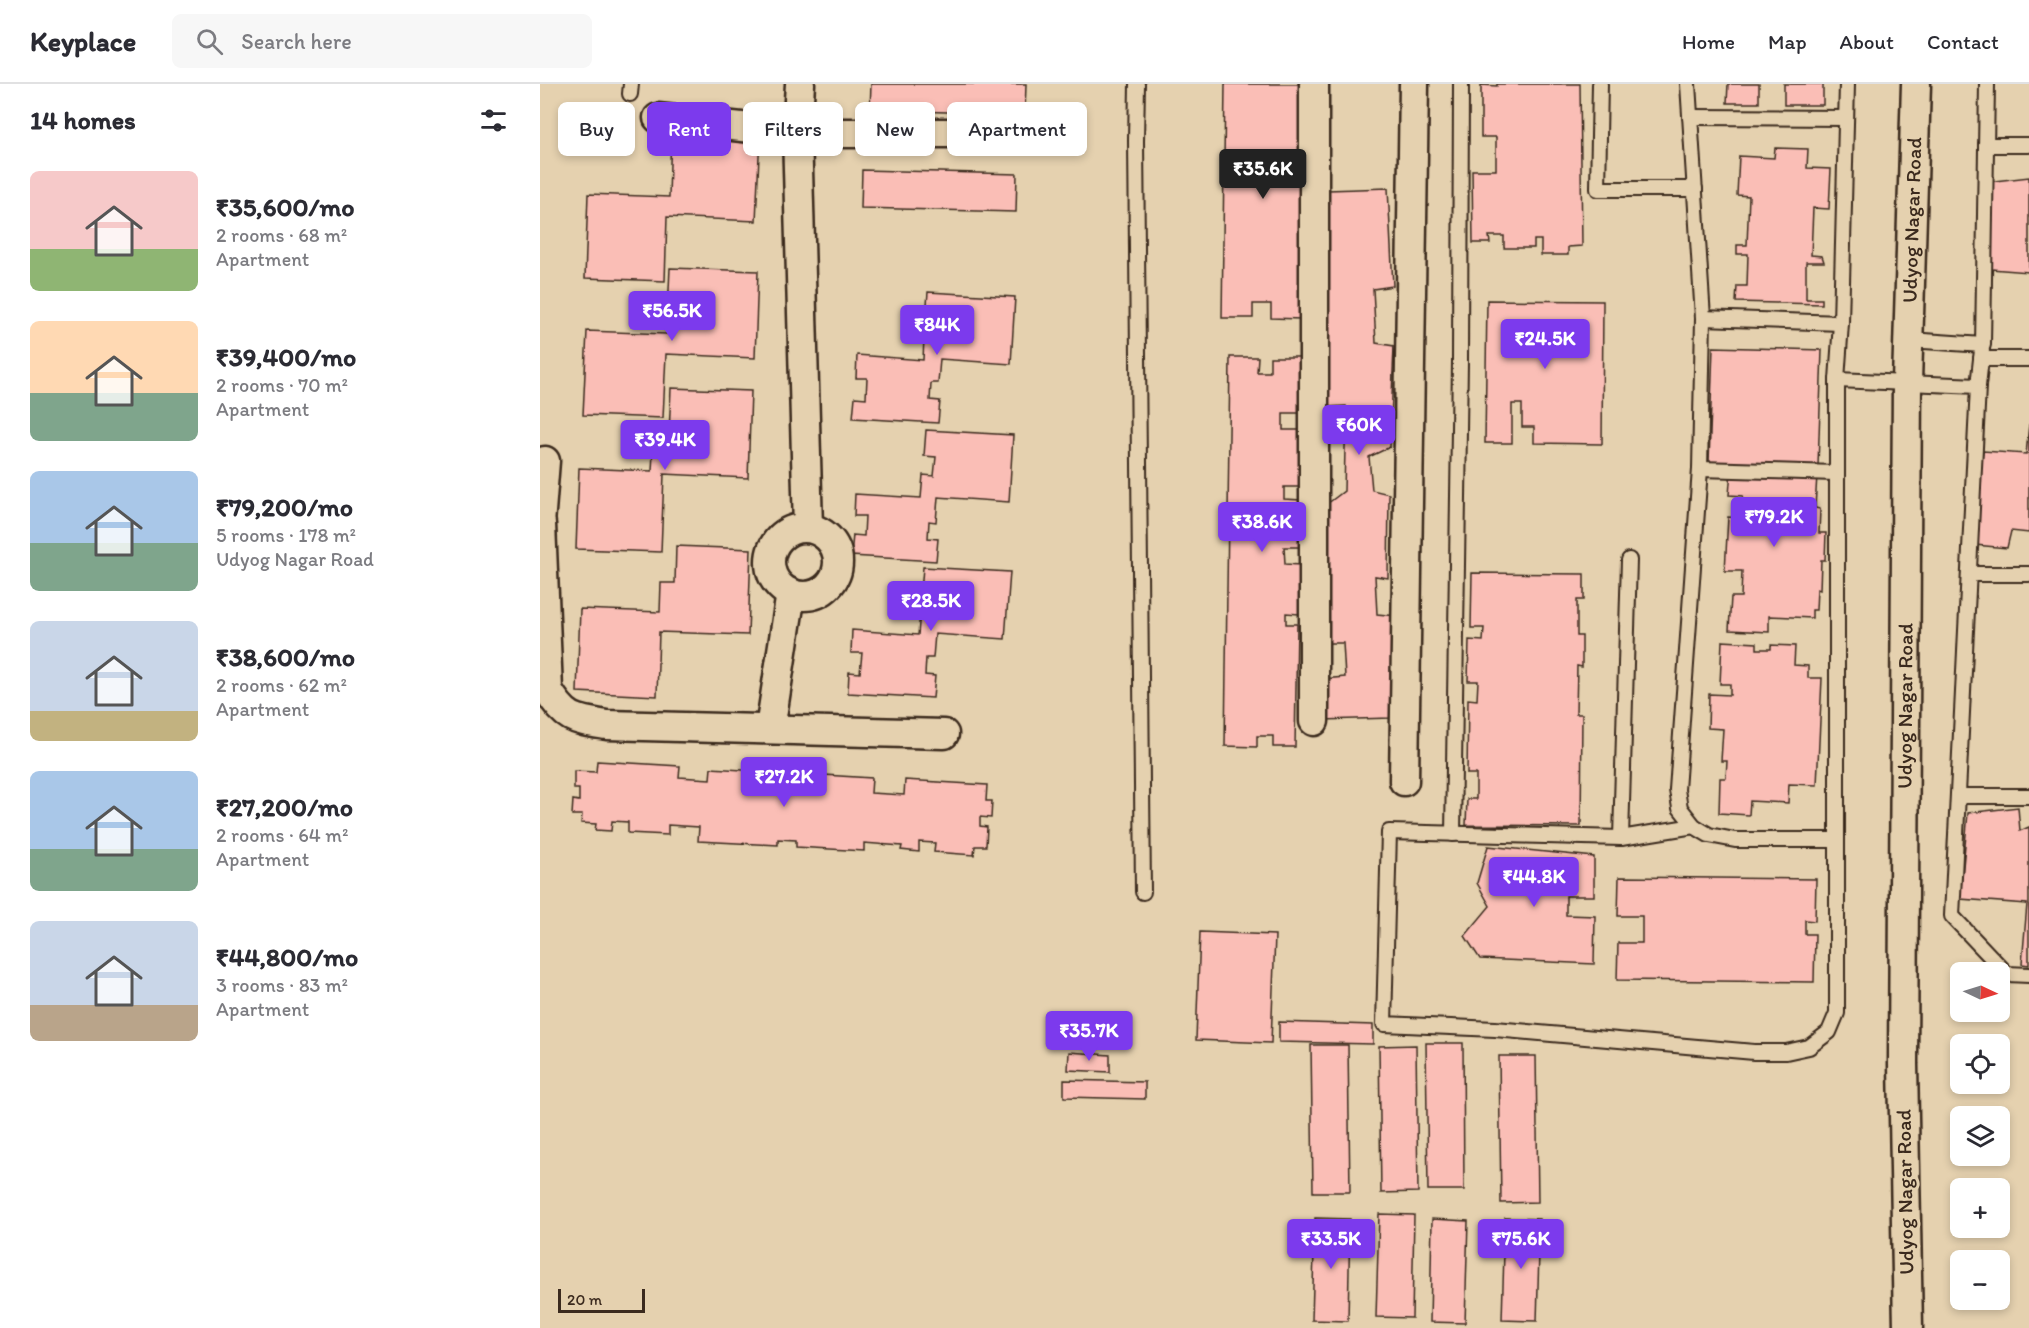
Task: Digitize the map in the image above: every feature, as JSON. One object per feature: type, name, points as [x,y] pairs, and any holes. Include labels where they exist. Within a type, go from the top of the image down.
[{"type":"street","points":[[799,102],[800,84]]},
{"type":"street","points":[[1314,84],[1314,721]]},
{"type":"street","points":[[1404,781],[1414,84]]},
{"type":"street","name":"Udyog Nagar Road","points":[[1908,1328],[1903,1064],[1907,382],[1916,84]]},
{"type":"street","points":[[843,133],[947,134]]},
{"type":"street","points":[[798,156],[808,528]]},
{"type":"street","points":[[545,461],[541,524],[542,631],[548,690],[558,708],[577,721],[607,725],[944,734]]},
{"type":"street","points":[[800,527],[821,532],[836,550],[838,561],[836,572],[831,582],[823,590],[813,595],[791,594],[774,579],[770,569],[773,547],[779,537],[800,527]]},
{"type":"street","points":[[770,729],[791,594]]},
{"type":"lane","points":[[1137,84],[1143,891]]},
{"type":"lane","points":[[1453,834],[1460,362],[1461,84]]},
{"type":"lane","points":[[1600,84],[1598,189],[1695,189]]},
{"type":"lane","points":[[1688,84],[1703,318],[1700,469],[1677,790],[1680,808],[1694,826],[1709,835],[1735,840],[1837,840]]},
{"type":"lane","points":[[1694,826],[1621,838],[1389,832],[1384,1024],[1495,1029],[1754,1052],[1786,1052],[1809,1047],[1829,1032],[1837,1013],[1837,380],[1841,323],[1847,84]]},
{"type":"lane","points":[[1987,84],[1982,352],[1978,386],[1952,916],[2007,974],[2029,975]]},
{"type":"lane","points":[[1690,117],[1846,118]]},
{"type":"lane","points":[[1986,145],[2029,145]]},
{"type":"lane","points":[[1703,318],[1841,323]]},
{"type":"lane","points":[[1909,340],[2029,359]]},
{"type":"lane","points":[[1837,380],[1978,386]]},
{"type":"lane","points":[[1700,469],[1836,473]]},
{"type":"lane","points":[[1621,838],[1629,560]]},
{"type":"lane","points":[[1969,574],[2029,574]]},
{"type":"lane","points":[[1958,796],[2029,795]]},
{"type":"building","points":[[871,84],[1026,84],[1025,102],[947,102],[947,112],[935,112],[935,102],[870,102]]},
{"type":"building","points":[[1225,84],[1304,84],[1301,319],[1271,318],[1271,304],[1253,304],[1253,318],[1222,318]]},
{"type":"building","points":[[1497,84],[1580,84],[1582,246],[1568,247],[1568,255],[1541,255],[1541,240],[1534,240],[1534,248],[1504,248],[1504,236],[1489,236],[1490,243],[1473,243],[1472,170],[1496,170],[1496,137],[1481,137],[1481,85],[1497,86]]},
{"type":"building","points":[[1728,84],[1759,84],[1759,103],[1727,103]]},
{"type":"building","points":[[1784,84],[1823,84],[1823,105],[1784,105]]},
{"type":"building","points":[[731,133],[743,133],[743,156],[759,156],[756,221],[667,217],[665,281],[585,278],[588,194],[669,197],[670,156],[731,156]]},
{"type":"building","points":[[1775,148],[1808,149],[1807,168],[1831,169],[1829,209],[1813,208],[1811,255],[1822,256],[1824,262],[1806,262],[1806,299],[1822,299],[1822,304],[1736,302],[1737,286],[1747,286],[1748,254],[1737,254],[1737,245],[1747,245],[1749,196],[1737,195],[1739,156],[1774,158]]},
{"type":"building","points":[[862,170],[1017,174],[1016,212],[861,208]]},
{"type":"building","points":[[2029,177],[2029,272],[1978,268],[1986,182]]},
{"type":"building","points":[[1388,188],[1393,286],[1373,289],[1376,343],[1394,346],[1390,447],[1369,457],[1372,490],[1389,494],[1388,578],[1375,576],[1377,614],[1397,616],[1391,718],[1322,720],[1323,679],[1345,677],[1343,643],[1327,643],[1327,504],[1344,491],[1346,406],[1326,407],[1329,336],[1328,190]]},
{"type":"building","points":[[670,268],[758,271],[755,358],[666,354],[663,418],[583,415],[587,331],[667,334]]},
{"type":"building","points":[[928,292],[1015,297],[1011,364],[940,359],[938,383],[931,383],[930,400],[940,401],[938,423],[853,418],[855,397],[866,398],[867,378],[856,378],[857,355],[923,360],[924,337],[936,338],[938,319],[926,318]]},
{"type":"building","points":[[1487,300],[1603,301],[1602,444],[1534,443],[1534,427],[1522,427],[1522,404],[1512,404],[1512,443],[1485,443]]},
{"type":"building","points":[[1713,347],[1822,350],[1818,466],[1709,462]]},
{"type":"building","points":[[1230,357],[1258,357],[1257,372],[1270,372],[1270,357],[1300,357],[1299,413],[1283,413],[1283,430],[1300,430],[1299,487],[1284,487],[1284,499],[1301,500],[1300,547],[1284,547],[1285,564],[1300,565],[1299,614],[1286,613],[1286,624],[1297,624],[1295,747],[1273,747],[1273,736],[1257,736],[1257,747],[1225,746]]},
{"type":"building","points":[[671,388],[751,391],[748,478],[664,474],[661,552],[576,549],[579,468],[652,471],[654,435],[669,435]]},
{"type":"building","points":[[2029,424],[2029,533],[2011,531],[2007,548],[1975,545],[1983,451],[2026,454]]},
{"type":"building","points":[[926,430],[1013,435],[1009,502],[938,497],[936,522],[929,521],[928,538],[938,539],[936,561],[851,556],[853,535],[864,536],[865,516],[854,516],[855,494],[921,498],[923,475],[934,476],[936,457],[924,456]]},
{"type":"building","points":[[1731,470],[1817,475],[1815,508],[1820,509],[1819,533],[1826,533],[1825,560],[1821,560],[1820,590],[1817,589],[1816,610],[1812,610],[1812,618],[1769,616],[1769,632],[1729,630],[1731,597],[1741,597],[1742,571],[1725,571],[1728,517],[1742,518],[1743,496],[1729,495]]},
{"type":"building","points":[[676,546],[751,549],[748,635],[659,632],[657,696],[577,692],[580,609],[660,612],[661,583],[675,583]]},
{"type":"building","points":[[923,567],[1010,572],[1005,639],[935,634],[933,658],[926,658],[925,675],[935,676],[933,698],[848,693],[849,672],[860,673],[862,653],[851,653],[852,630],[918,635],[920,612],[931,613],[932,594],[921,593]]},
{"type":"building","points":[[1472,573],[1584,574],[1584,600],[1577,600],[1577,636],[1582,636],[1582,667],[1577,666],[1576,714],[1582,714],[1581,826],[1466,825],[1467,799],[1476,799],[1476,774],[1467,774],[1468,699],[1477,700],[1478,681],[1468,681],[1469,640],[1483,641],[1484,628],[1471,628]]},
{"type":"building","points":[[1722,641],[1757,643],[1757,649],[1771,649],[1771,645],[1795,646],[1794,665],[1808,666],[1808,678],[1822,678],[1817,785],[1789,784],[1788,803],[1750,801],[1749,815],[1719,813],[1720,778],[1726,778],[1727,761],[1721,761],[1723,729],[1708,728],[1709,694],[1730,695],[1730,684],[1720,684]]},
{"type":"building","points":[[597,761],[680,766],[679,777],[710,779],[711,768],[872,778],[871,793],[904,795],[905,780],[987,785],[986,801],[992,801],[991,818],[980,817],[980,826],[987,827],[986,846],[975,846],[974,855],[934,852],[935,843],[919,842],[919,852],[901,850],[902,846],[864,843],[864,851],[796,847],[796,840],[778,839],[778,845],[698,841],[699,827],[668,825],[668,835],[628,833],[628,822],[612,821],[611,831],[595,830],[596,824],[581,823],[582,815],[572,815],[573,800],[579,801],[579,789],[574,789],[574,771],[596,772]]},
{"type":"building","points":[[2018,807],[2020,831],[2029,827],[2029,965],[2022,964],[2027,904],[1960,899],[1968,813]]},
{"type":"building","points":[[1488,846],[1594,857],[1594,896],[1566,896],[1566,915],[1595,916],[1594,964],[1480,959],[1465,936],[1490,906],[1477,883]]},
{"type":"building","points":[[1619,877],[1816,879],[1815,921],[1805,920],[1805,934],[1815,934],[1814,982],[1617,980],[1618,943],[1642,943],[1642,916],[1618,916]]},
{"type":"building","points":[[1200,932],[1275,935],[1271,1043],[1196,1040]]},
{"type":"building","points":[[1279,1022],[1373,1025],[1373,1044],[1279,1042]]},
{"type":"building","points":[[1067,1023],[1084,1024],[1084,1041],[1066,1041]]},
{"type":"building","points":[[1426,1043],[1463,1043],[1464,1190],[1428,1190]]},
{"type":"building","points":[[1311,1045],[1348,1045],[1350,1192],[1313,1192]]},
{"type":"building","points":[[1416,1045],[1418,1192],[1381,1193],[1379,1046]]},
{"type":"building","points":[[1069,1052],[1110,1055],[1110,1072],[1068,1070]]},
{"type":"building","points":[[1499,1056],[1536,1056],[1538,1202],[1501,1203]]},
{"type":"building","points":[[1064,1080],[1145,1082],[1145,1099],[1064,1097]]},
{"type":"building","points":[[1379,1214],[1414,1215],[1412,1318],[1376,1317]]},
{"type":"building","points":[[1315,1218],[1350,1219],[1348,1321],[1312,1320]]},
{"type":"building","points":[[1505,1218],[1540,1219],[1537,1321],[1502,1320]]},
{"type":"building","points":[[1432,1219],[1468,1221],[1465,1323],[1430,1322]]}]
